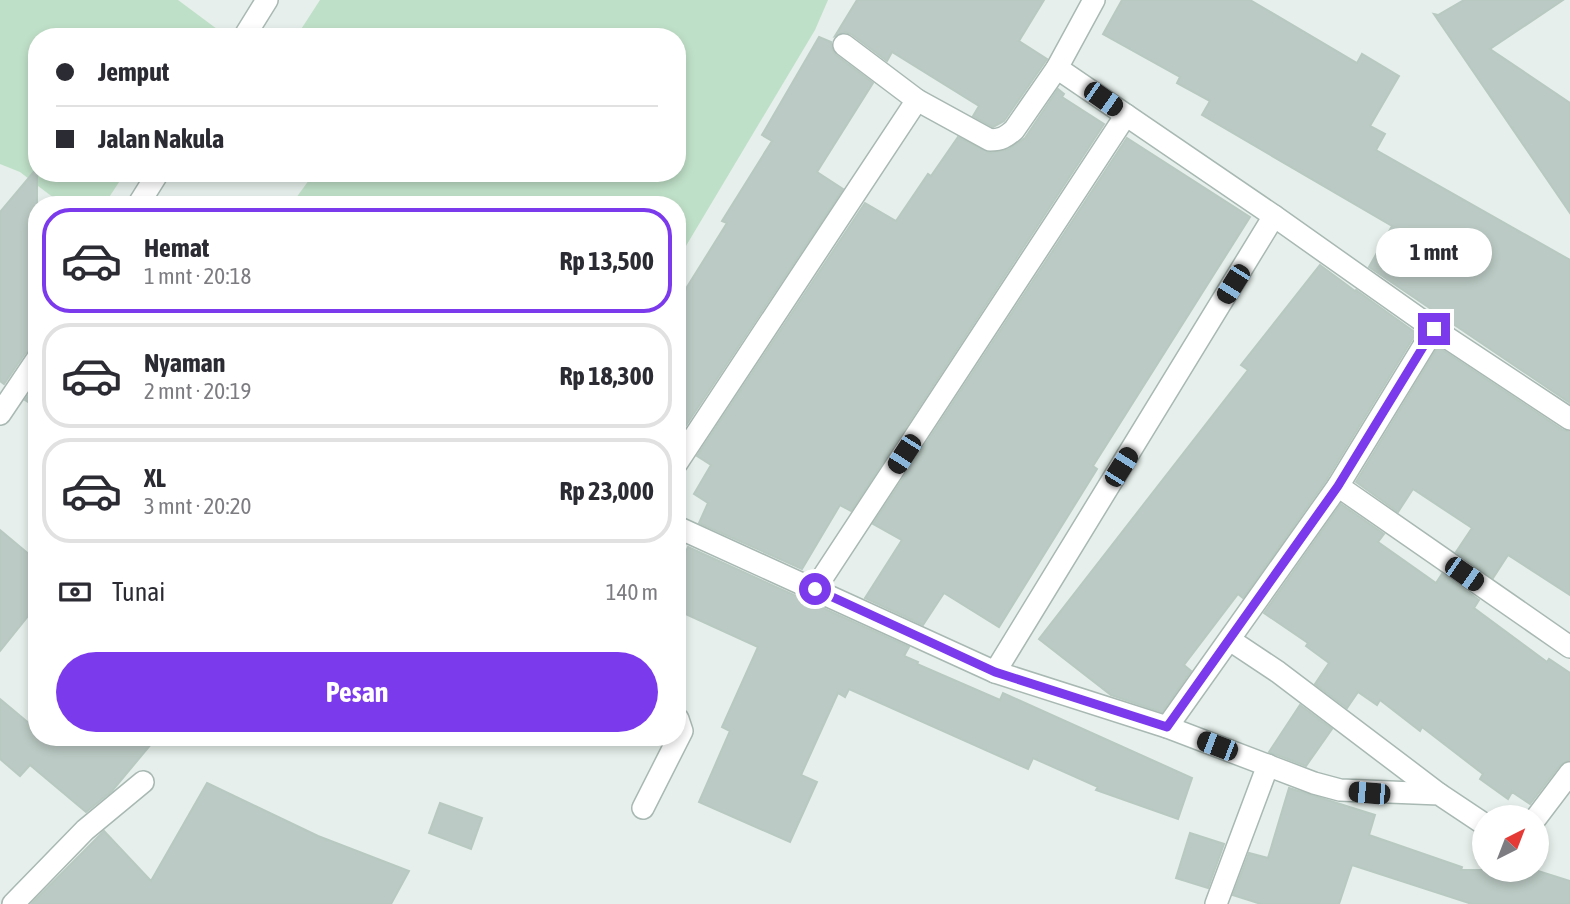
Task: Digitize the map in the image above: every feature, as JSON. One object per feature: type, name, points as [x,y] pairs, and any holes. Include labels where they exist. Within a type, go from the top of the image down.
[{"type":"street","points":[[250,28],[267,0]]},
{"type":"street","points":[[844,45],[917,100],[990,140],[996,140],[1014,130],[1057,68],[1094,0]]},
{"type":"street","points":[[1057,68],[1434,329],[1570,419]]},
{"type":"street","points":[[686,449],[917,100]]},
{"type":"street","points":[[815,589],[1126,115]]},
{"type":"street","points":[[995,672],[1274,216]]},
{"type":"street","points":[[1167,727],[1338,486],[1434,329]]},
{"type":"street","points":[[0,414],[28,372]]},
{"type":"street","points":[[1338,486],[1570,647]]},
{"type":"street","points":[[686,531],[995,672],[1167,727],[1314,783],[1340,790],[1439,794]]},
{"type":"street","points":[[1230,640],[1278,672],[1472,816]]},
{"type":"street","points":[[643,808],[674,746]]},
{"type":"street","points":[[1216,904],[1268,765]]},
{"type":"street","points":[[1546,805],[1570,773]]},
{"type":"street","points":[[13,904],[85,830],[143,782]]},
{"type":"green space","points":[[0,0],[178,0],[216,28],[28,28],[28,178],[0,164]]},
{"type":"green space","points":[[320,0],[828,0],[815,30],[686,246],[686,196],[297,196],[308,182],[686,182],[686,28],[302,28]]},
{"type":"green space","points":[[33,182],[119,182],[110,196],[51,196]]},
{"type":"building","points":[[857,0],[1044,0],[1019,41],[1047,59],[1004,121],[993,127],[973,116],[979,106],[892,52],[887,61],[851,34],[845,32],[835,36]]},
{"type":"building","points":[[1122,0],[1250,0],[1357,63],[1362,54],[1399,76],[1370,126],[1385,134],[1376,150],[1570,260],[1570,403],[1369,267],[1392,226],[1202,115],[1210,101],[1177,83],[1180,77],[1103,34]]},
{"type":"building","points":[[1464,0],[1563,0],[1490,49],[1570,103],[1570,213],[1434,14],[1438,15]]},
{"type":"building","points":[[819,37],[831,42],[836,55],[873,83],[817,172],[843,189],[686,425],[686,289],[727,223],[722,221],[772,141],[762,135]]},
{"type":"building","points":[[1058,89],[1064,94],[1062,97],[1104,124],[851,511],[840,505],[802,569],[699,523],[708,503],[694,494],[711,465],[697,456],[865,203],[896,221],[928,174],[931,176],[958,137],[990,153],[1009,149],[1025,138]]},
{"type":"building","points":[[1127,138],[1250,217],[1093,466],[1097,469],[999,627],[944,593],[923,625],[865,598],[902,540],[873,524]]},
{"type":"building","points":[[28,179],[28,182],[37,182],[37,196],[28,196],[28,351],[4,384],[0,381],[0,212]]},
{"type":"building","points":[[1320,265],[1416,333],[1327,479],[1243,598],[1238,594],[1184,665],[1191,671],[1162,712],[1111,695],[1039,639],[1248,370],[1241,365]]},
{"type":"building","points":[[1438,347],[1563,430],[1570,432],[1570,595],[1508,555],[1493,578],[1456,552],[1472,528],[1413,489],[1398,512],[1356,482]]},
{"type":"building","points":[[1341,504],[1384,534],[1378,542],[1436,583],[1442,574],[1479,600],[1474,608],[1547,662],[1549,659],[1570,673],[1570,760],[1560,765],[1530,804],[1512,792],[1508,799],[1480,779],[1483,774],[1422,727],[1420,731],[1380,700],[1377,705],[1358,692],[1347,708],[1315,684],[1329,663],[1306,646],[1308,643],[1264,613]]},
{"type":"building","points":[[0,530],[28,553],[28,616],[0,651]]},
{"type":"building","points":[[688,547],[909,647],[904,656],[918,662],[917,664],[1000,700],[1003,693],[1192,778],[1178,819],[1096,790],[1098,787],[1033,758],[1028,769],[849,689],[845,697],[838,693],[801,775],[817,782],[790,842],[699,802],[730,731],[722,727],[758,647],[686,614]]},
{"type":"building","points":[[0,699],[28,722],[28,746],[150,746],[112,791],[86,812],[30,765],[20,776],[0,759]]},
{"type":"building","points":[[1300,705],[1332,729],[1306,766],[1269,752]]},
{"type":"building","points":[[207,783],[318,836],[409,871],[391,904],[31,904],[104,831],[151,881]]},
{"type":"building","points":[[1289,788],[1375,815],[1369,835],[1462,867],[1461,870],[1472,870],[1472,882],[1549,882],[1549,874],[1570,881],[1570,904],[1472,904],[1352,865],[1339,904],[1261,904],[1233,895],[1249,853],[1268,858]]},
{"type":"building","points":[[440,803],[482,818],[471,849],[429,833]]},
{"type":"building","points":[[1190,833],[1224,844],[1208,888],[1176,878]]},
{"type":"route","points":[[815,589],[995,672],[1167,727],[1338,486],[1434,329]]}]
